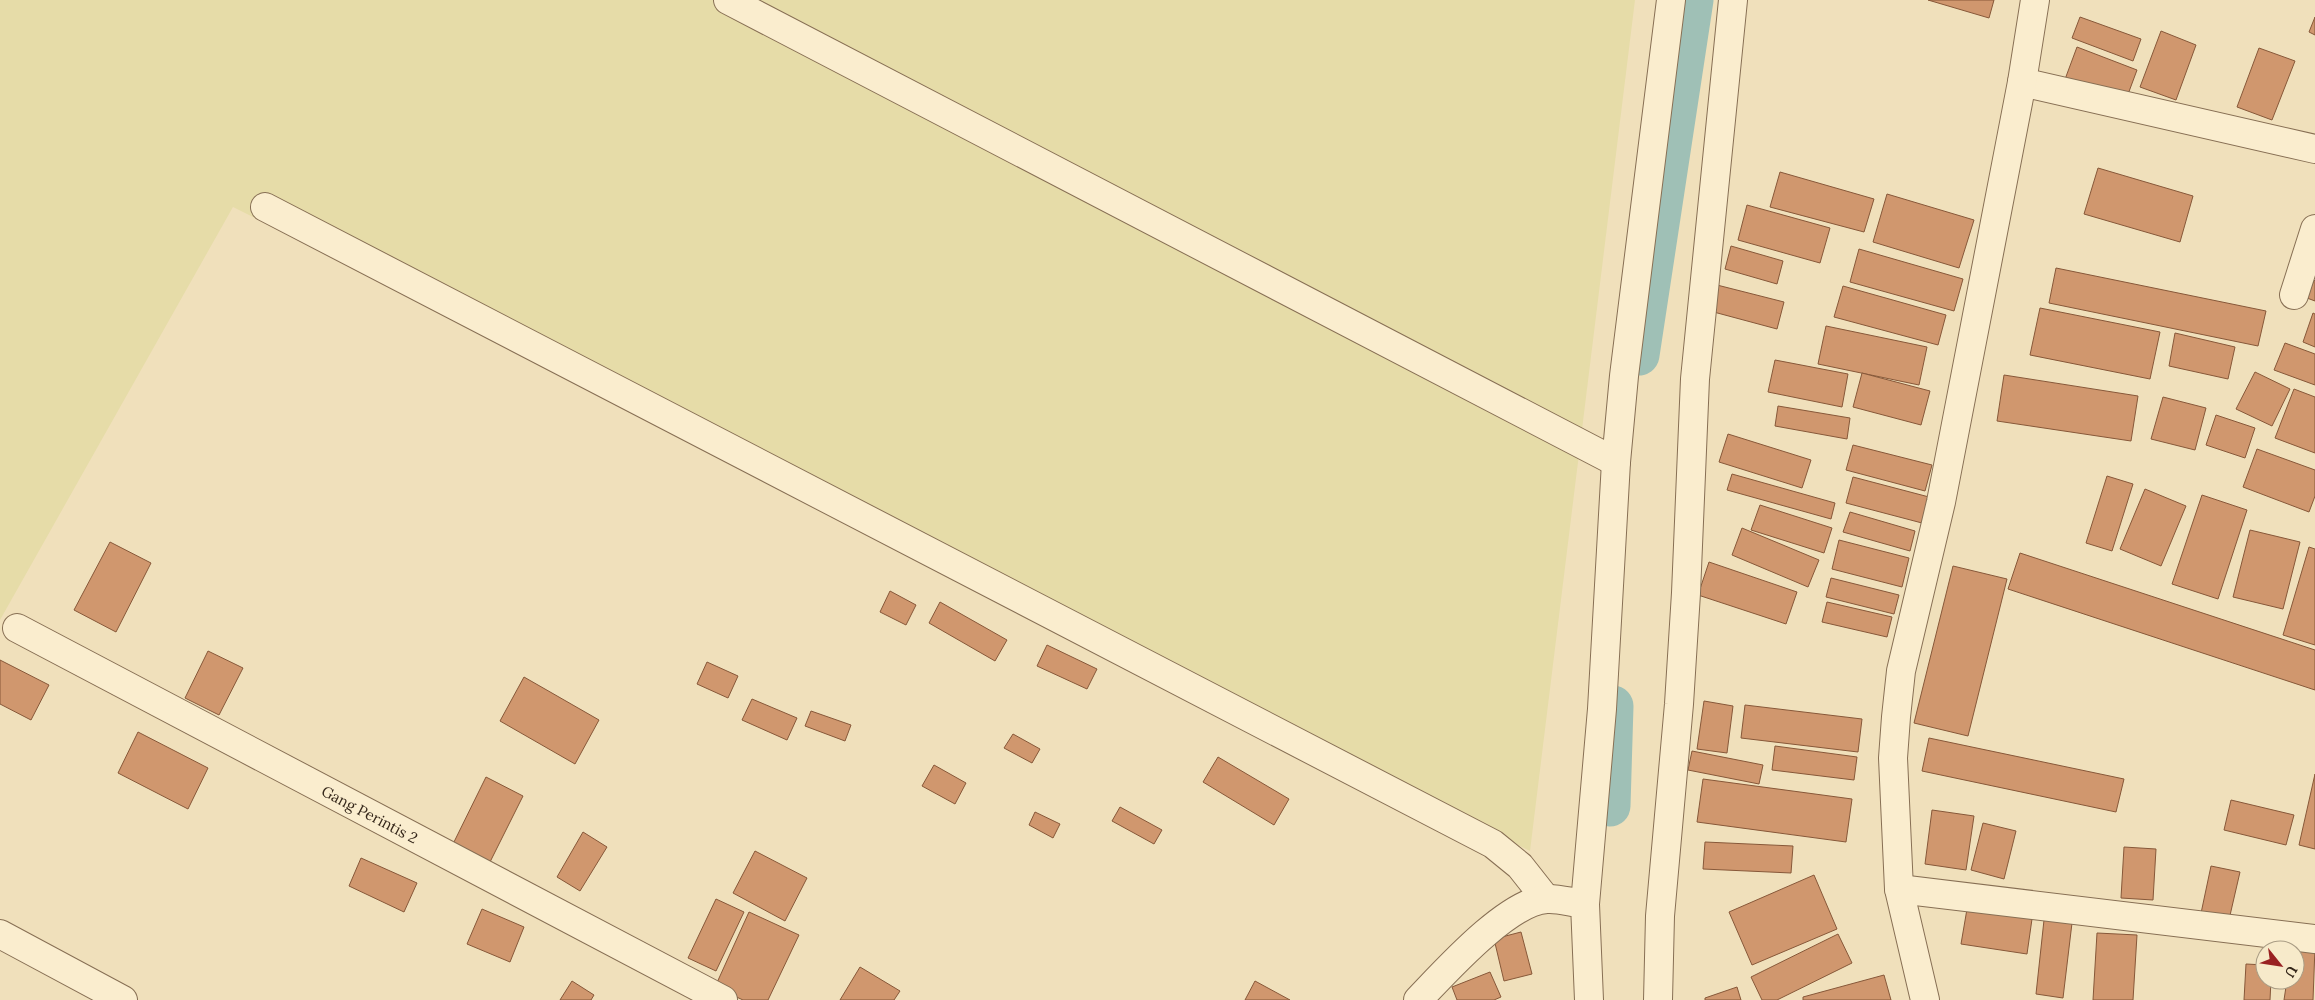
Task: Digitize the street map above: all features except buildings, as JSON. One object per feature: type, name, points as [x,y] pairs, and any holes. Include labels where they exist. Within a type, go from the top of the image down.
[{"type":"street","points":[[728,0],[1616,462]]},
{"type":"street","points":[[1589,1000],[1585,904],[1602,709],[1616,462],[1624,376],[1671,0]]},
{"type":"street","points":[[1658,1000],[1660,916],[1686,602],[1695,379],[1733,0]]},
{"type":"street","points":[[1925,1000],[1899,889],[1893,758],[1901,671],[1941,502],[2022,82],[2035,0]]},
{"type":"street","points":[[2022,82],[2315,149]]},
{"type":"street","points":[[265,206],[1493,844],[1520,866],[1546,899]]},
{"type":"street","points":[[2294,295],[2315,229]]},
{"type":"street","name":"Gang Perintis 2","points":[[17,628],[723,1000]]},
{"type":"street","points":[[1899,889],[2315,939]]},
{"type":"street","points":[[1418,1000],[1465,952],[1507,916],[1523,905],[1546,899],[1585,904]]},
{"type":"street","points":[[0,934],[123,1000]]},
{"type":"shaded area","points":[[0,0],[1635,0],[1530,851],[233,207],[0,620]]},
{"type":"waterway","points":[[1639,355],[1693,0]]},
{"type":"waterway","points":[[1610,806],[1613,706]]}]
